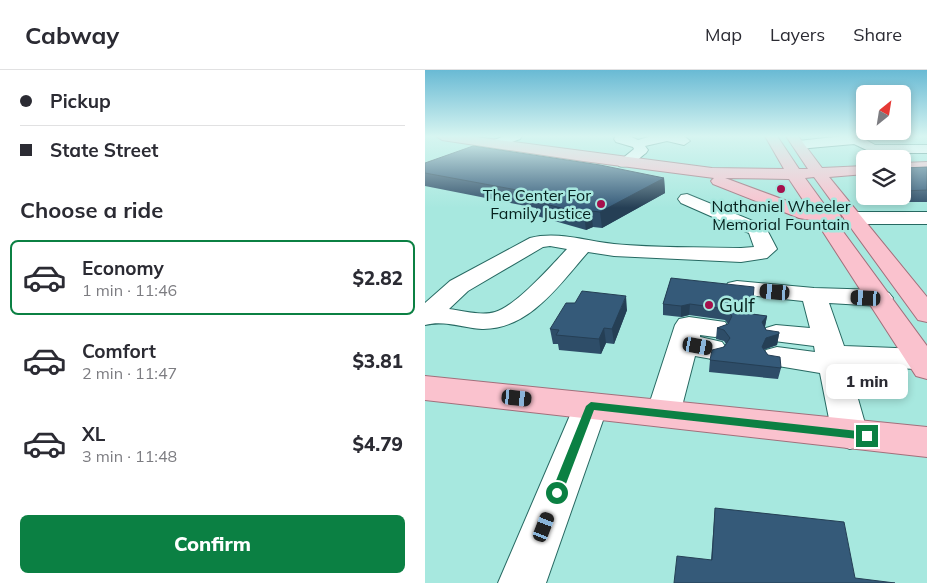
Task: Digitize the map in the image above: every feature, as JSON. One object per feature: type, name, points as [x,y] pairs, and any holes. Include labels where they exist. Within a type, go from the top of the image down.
[{"type":"main road","points":[[603,160],[686,171],[746,175],[856,171]]},
{"type":"main road","points":[[785,160],[924,364]]},
{"type":"main road","points":[[809,160],[927,314]]},
{"type":"main road","points":[[911,167],[927,166]]},
{"type":"main road","points":[[686,171],[806,214],[853,218]]},
{"type":"main road","points":[[425,388],[927,442]]},
{"type":"street","points":[[624,163],[628,160]]},
{"type":"street","points":[[685,160],[686,171]]},
{"type":"street","points":[[427,315],[459,286],[537,242],[550,240],[614,250],[741,255],[759,254],[767,249],[758,230],[687,199]]},
{"type":"street","points":[[853,218],[927,218]]},
{"type":"street","points":[[427,315],[476,321],[504,318],[532,298],[583,245]]},
{"type":"street","points":[[737,288],[813,295],[880,298]]},
{"type":"street","points":[[813,295],[830,352],[849,434]]},
{"type":"street","points":[[663,414],[689,325],[714,338]]},
{"type":"street","points":[[777,346],[924,364]]},
{"type":"street","points":[[522,583],[591,406]]},
{"type":"building","points":[[434,160],[566,160],[664,178],[600,212],[591,211],[584,214],[534,201],[544,195],[425,173],[425,163]]},
{"type":"building","points":[[927,167],[927,190],[911,191],[911,168]]},
{"type":"building","points":[[671,278],[754,287],[752,314],[767,316],[762,322],[766,330],[779,332],[779,334],[766,338],[762,347],[768,355],[780,357],[781,368],[710,360],[712,350],[724,347],[730,338],[724,330],[717,328],[728,324],[732,316],[726,309],[690,304],[681,306],[663,304]]},
{"type":"building","points":[[582,291],[626,296],[612,329],[604,328],[599,339],[556,335],[559,330],[550,329],[566,303],[575,303]]},
{"type":"building","points":[[715,508],[844,522],[855,578],[895,583],[674,583],[677,556],[712,560]]},
{"type":"place","name":"Nathaniel Wheeler Memorial Fountain","points":[[781,189]]},
{"type":"place","name":"The Center For Family Justice","points":[[601,204]]},
{"type":"place","name":"Gulf","points":[[709,305]]},
{"type":"route","points":[[557,493],[591,406],[867,436]]}]
